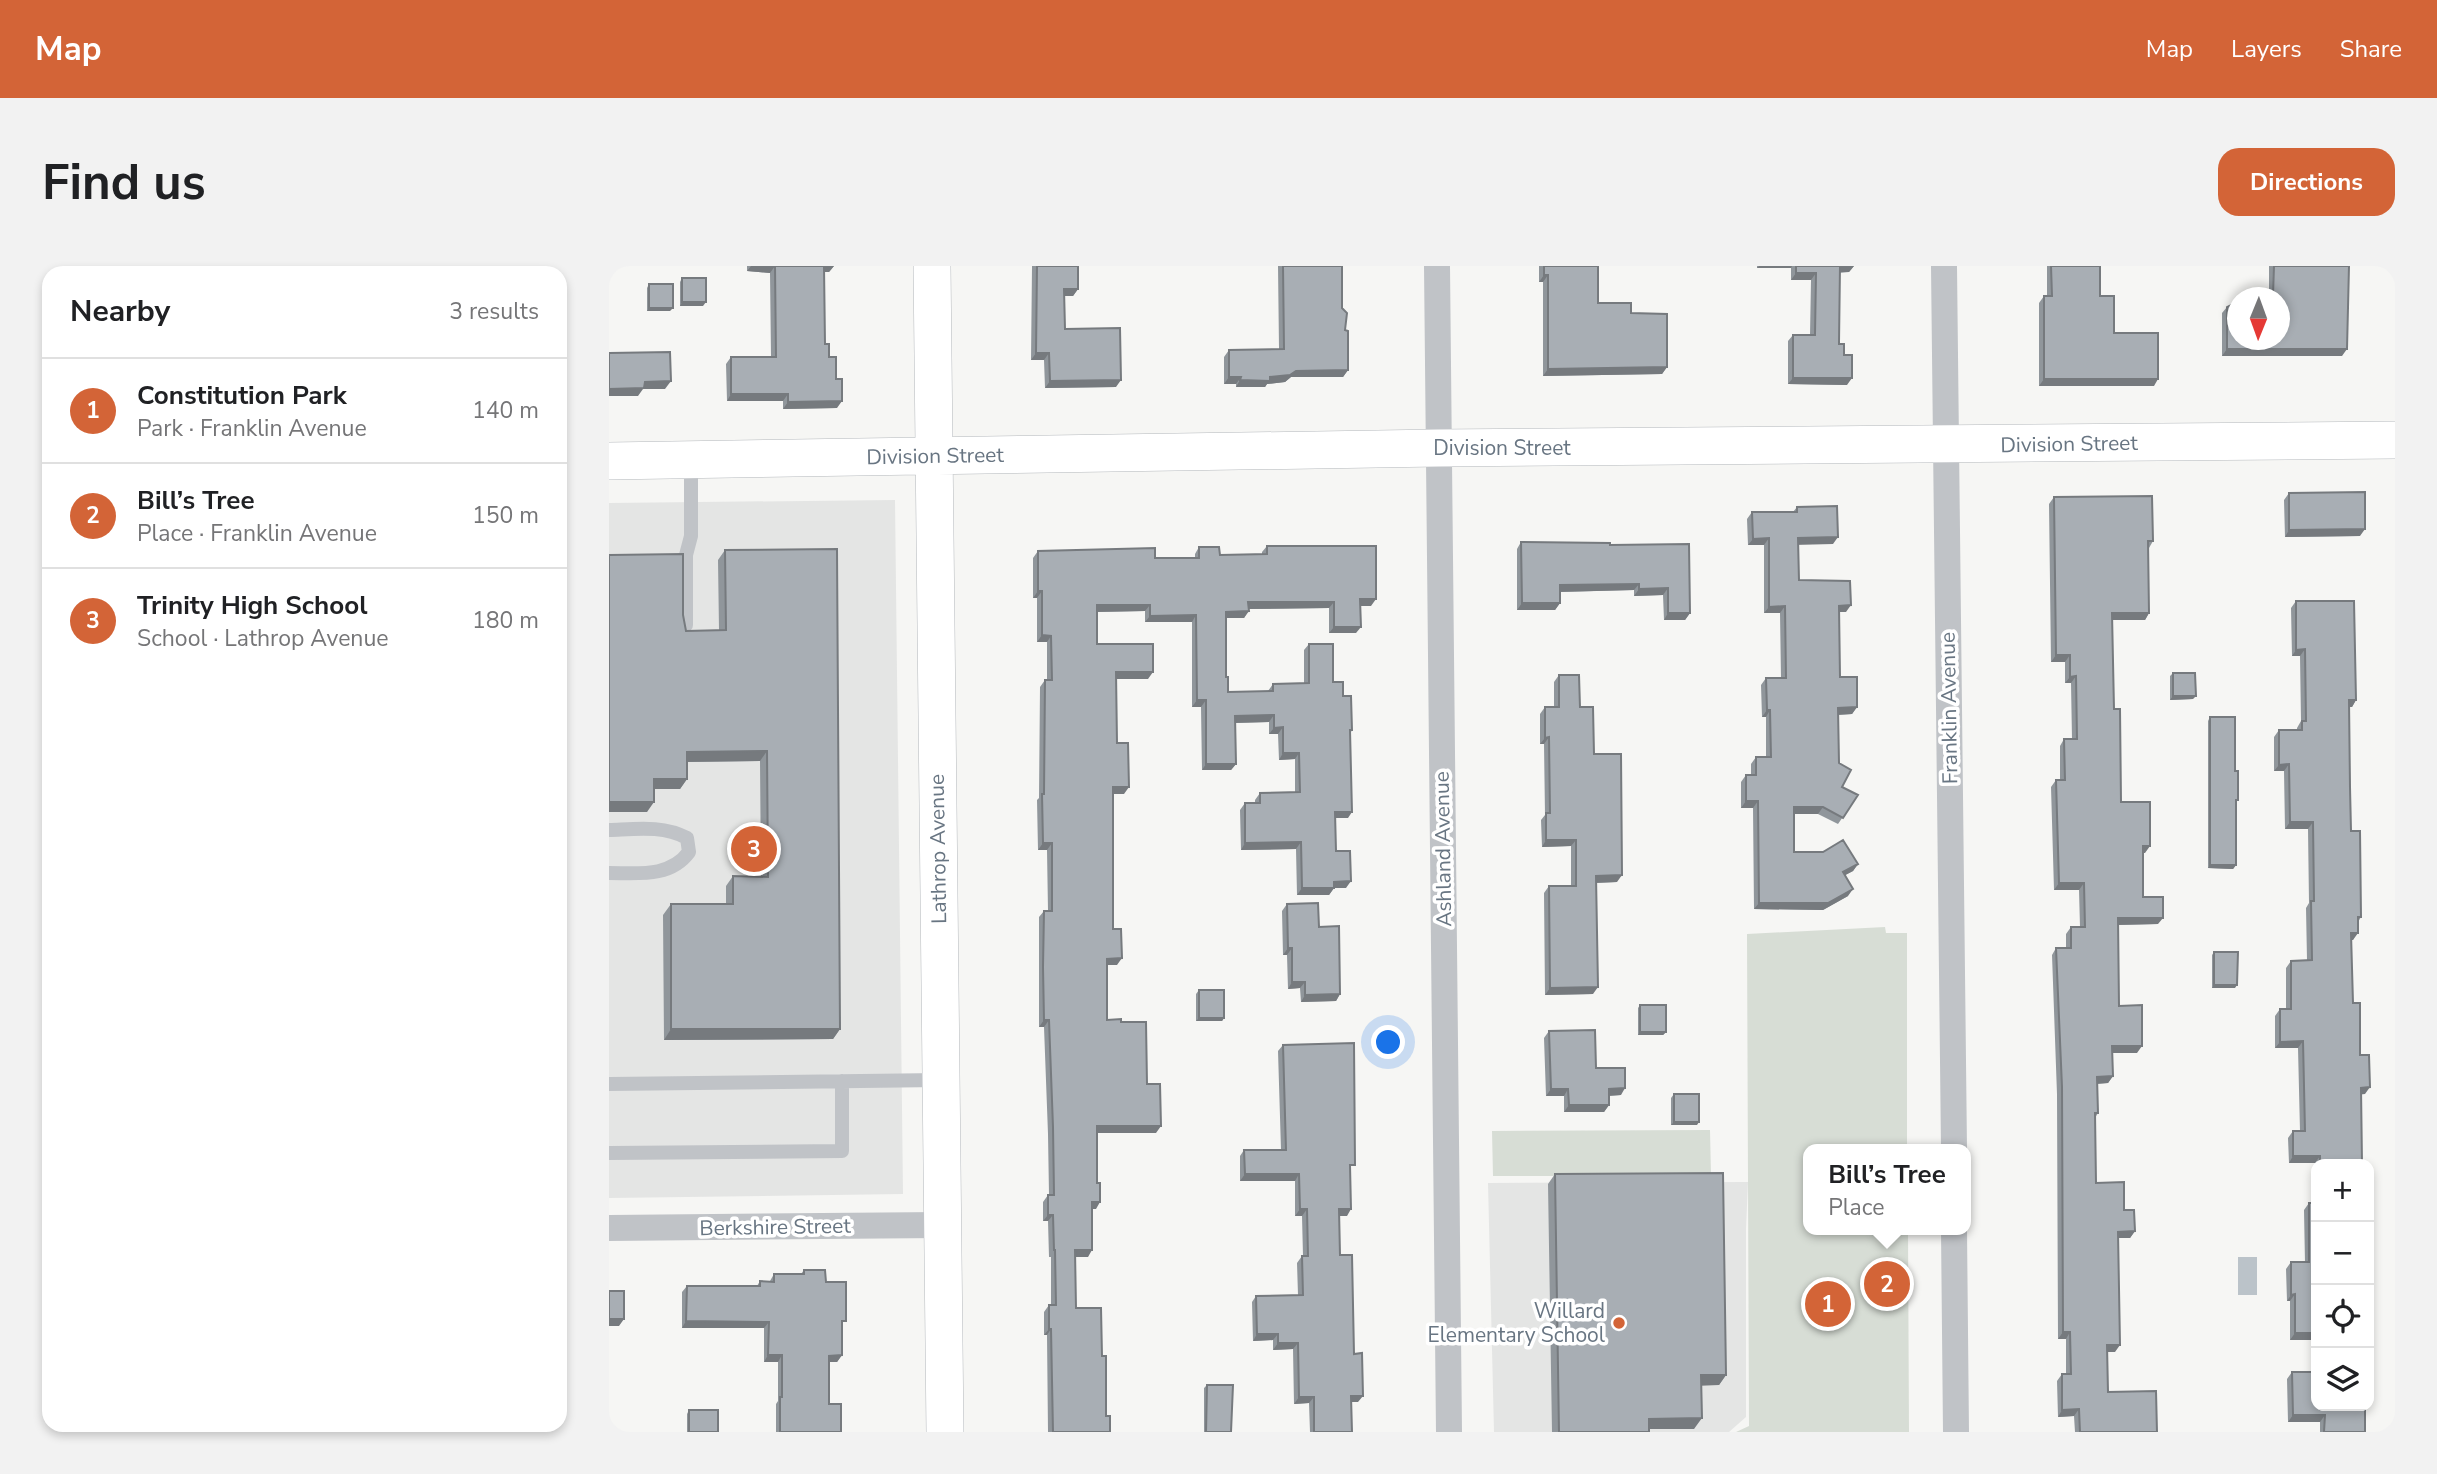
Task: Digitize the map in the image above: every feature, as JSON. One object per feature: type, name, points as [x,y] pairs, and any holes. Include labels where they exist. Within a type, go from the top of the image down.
[{"type":"street","name":"Lathrop Avenue","points":[[932,266],[945,1432]]},
{"type":"street","name":"Ashland Avenue","points":[[1437,266],[1449,1432]]},
{"type":"street","name":"Franklin Avenue","points":[[1944,266],[1954,1144]]},
{"type":"street","name":"Division Street","points":[[609,461],[1439,448],[2395,440]]},
{"type":"street","name":"Berkshire Street","points":[[609,1228],[942,1225]]},
{"type":"street","points":[[1954,1235],[1956,1432]]},
{"type":"lane","points":[[686,625],[686,555],[691,536],[691,460]]},
{"type":"lane","points":[[609,830],[660,829],[675,832],[687,838],[688,852],[681,862],[664,871],[609,873]]},
{"type":"lane","points":[[609,1084],[940,1080]]},
{"type":"lane","points":[[609,1153],[842,1151],[842,1081]]},
{"type":"shaded area","points":[[895,500],[903,1194],[609,1198],[609,503]]},
{"type":"shaded area","points":[[1885,927],[1886,933],[1907,933],[1907,1144],[1803,1144],[1803,1235],[1908,1235],[1909,1432],[1736,1432],[1749,1426],[1747,934]]},
{"type":"shaded area","points":[[1710,1130],[1711,1176],[1493,1176],[1492,1131]]},
{"type":"shaded area","name":"Willard Elementary School","points":[[1748,1182],[1746,1417],[1729,1432],[1494,1432],[1488,1183]]},
{"type":"shaded area","points":[[2238,1257],[2257,1257],[2257,1295],[2238,1295]]},
{"type":"building","points":[[775,266],[824,266],[825,344],[829,344],[829,357],[836,357],[836,379],[842,379],[842,401],[788,402],[788,394],[731,394],[731,357],[776,357]]},
{"type":"building","points":[[1037,266],[1078,266],[1078,289],[1064,289],[1065,329],[1120,328],[1121,380],[1050,381],[1049,353],[1036,353]]},
{"type":"building","points":[[1283,266],[1342,266],[1342,308],[1347,313],[1345,330],[1348,331],[1348,370],[1296,371],[1290,375],[1270,377],[1270,381],[1229,377],[1229,350],[1284,349]]},
{"type":"building","points":[[1544,266],[1598,266],[1598,303],[1631,303],[1631,313],[1667,314],[1667,367],[1548,369],[1548,275],[1544,275]]},
{"type":"building","points":[[1796,266],[1840,266],[1839,344],[1844,344],[1844,355],[1852,355],[1852,378],[1793,378],[1793,335],[1815,335],[1816,273],[1796,273]]},
{"type":"building","points":[[2051,266],[2100,266],[2100,296],[2114,296],[2114,333],[2158,333],[2158,379],[2044,379],[2044,296],[2052,296]]},
{"type":"building","points":[[2274,266],[2349,266],[2347,349],[2290,349],[2290,287],[2273,287]]},
{"type":"building","points":[[682,278],[706,278],[706,302],[682,302]]},
{"type":"building","points":[[649,284],[673,284],[673,308],[649,308]]},
{"type":"building","points":[[670,352],[671,381],[645,382],[644,388],[609,389],[609,353]]},
{"type":"building","points":[[2365,492],[2365,529],[2289,530],[2289,493]]},
{"type":"building","points":[[2152,496],[2153,541],[2148,541],[2149,613],[2112,613],[2114,709],[2120,709],[2121,802],[2150,802],[2150,846],[2143,846],[2143,897],[2163,897],[2163,918],[2118,918],[2119,1006],[2142,1005],[2142,1046],[2112,1046],[2113,1076],[2097,1077],[2098,1113],[2095,1113],[2096,1183],[2124,1182],[2124,1210],[2134,1210],[2135,1231],[2118,1232],[2120,1345],[2107,1345],[2108,1392],[2156,1391],[2157,1432],[2080,1432],[2079,1409],[2062,1410],[2062,1374],[2071,1374],[2070,1332],[2063,1332],[2062,1087],[2056,948],[2071,948],[2071,927],[2085,927],[2084,883],[2059,883],[2056,780],[2065,780],[2064,739],[2077,739],[2076,676],[2070,677],[2070,655],[2056,655],[2054,497]]},
{"type":"building","points":[[1837,506],[1838,537],[1798,538],[1799,580],[1850,581],[1851,605],[1839,606],[1840,677],[1857,677],[1857,707],[1838,708],[1839,763],[1851,770],[1842,787],[1858,795],[1843,818],[1823,807],[1794,807],[1794,852],[1823,852],[1843,840],[1858,864],[1843,872],[1853,889],[1828,903],[1759,903],[1758,801],[1746,801],[1746,775],[1756,775],[1756,757],[1771,757],[1766,678],[1786,678],[1785,606],[1769,607],[1769,538],[1753,539],[1752,512],[1797,512],[1797,507]]},
{"type":"building","points":[[1521,542],[1689,544],[1690,613],[1668,613],[1668,588],[1639,589],[1639,584],[1560,585],[1560,603],[1522,603]]},
{"type":"building","points":[[1267,546],[1376,546],[1376,599],[1360,599],[1361,627],[1334,627],[1334,602],[1248,602],[1249,611],[1226,612],[1228,692],[1273,691],[1273,684],[1309,683],[1309,644],[1333,644],[1333,682],[1343,682],[1343,696],[1351,696],[1352,812],[1335,812],[1336,851],[1350,851],[1351,881],[1334,882],[1334,888],[1302,888],[1301,842],[1245,843],[1245,803],[1260,803],[1260,793],[1300,792],[1299,753],[1283,753],[1283,727],[1274,728],[1274,715],[1235,716],[1236,764],[1206,764],[1206,700],[1197,700],[1196,615],[1150,616],[1150,605],[1097,605],[1097,644],[1153,644],[1153,672],[1116,672],[1117,743],[1128,743],[1129,787],[1113,787],[1113,929],[1121,929],[1122,958],[1107,959],[1107,1020],[1146,1022],[1147,1084],[1160,1084],[1161,1126],[1097,1126],[1097,1183],[1100,1183],[1100,1202],[1092,1202],[1092,1250],[1075,1250],[1076,1308],[1101,1308],[1102,1356],[1106,1356],[1106,1416],[1110,1416],[1110,1432],[1053,1432],[1049,1305],[1056,1305],[1055,1250],[1053,1215],[1048,1215],[1048,1195],[1054,1195],[1053,1127],[1049,1020],[1044,1020],[1043,967],[1044,911],[1052,911],[1052,843],[1043,843],[1042,794],[1045,680],[1052,680],[1051,636],[1042,635],[1038,551],[1155,548],[1155,558],[1199,558],[1199,547],[1219,547],[1220,555],[1267,554]]},
{"type":"building","points":[[837,549],[840,1029],[671,1029],[671,904],[733,904],[733,876],[768,877],[767,751],[687,752],[687,779],[654,779],[654,802],[609,802],[609,555],[683,554],[683,615],[686,631],[726,630],[725,550]]},
{"type":"building","points":[[2296,601],[2354,601],[2356,700],[2349,700],[2350,787],[2351,831],[2360,831],[2361,917],[2358,917],[2358,933],[2351,933],[2353,1003],[2360,1003],[2360,1055],[2369,1055],[2370,1087],[2361,1088],[2362,1159],[2293,1156],[2293,1131],[2305,1131],[2303,1041],[2280,1042],[2280,1009],[2291,1009],[2291,961],[2312,960],[2311,901],[2314,901],[2313,822],[2290,822],[2289,764],[2279,765],[2279,730],[2302,730],[2302,721],[2306,721],[2305,649],[2296,650]]},
{"type":"building","points":[[2173,673],[2195,673],[2196,696],[2173,696]]},
{"type":"building","points":[[1559,675],[1579,675],[1580,707],[1593,707],[1594,754],[1621,754],[1622,875],[1596,876],[1598,987],[1550,988],[1549,886],[1576,886],[1576,840],[1546,840],[1546,813],[1550,813],[1549,737],[1545,738],[1545,707],[1559,707]]},
{"type":"building","points":[[2210,717],[2235,717],[2235,771],[2238,771],[2236,865],[2210,865]]},
{"type":"building","points":[[1318,903],[1319,927],[1339,926],[1340,994],[1305,995],[1305,982],[1292,982],[1292,948],[1288,948],[1287,904]]},
{"type":"building","points":[[2214,952],[2238,952],[2237,985],[2214,985]]},
{"type":"building","points":[[1199,990],[1224,990],[1224,1018],[1199,1018]]},
{"type":"building","points":[[1640,1005],[1666,1005],[1666,1032],[1640,1032]]},
{"type":"building","points":[[1595,1030],[1596,1068],[1625,1068],[1625,1088],[1609,1089],[1609,1105],[1569,1105],[1568,1089],[1551,1089],[1549,1031]]},
{"type":"building","points":[[1354,1043],[1355,1165],[1350,1165],[1351,1209],[1339,1209],[1340,1255],[1352,1255],[1354,1354],[1362,1353],[1363,1396],[1351,1396],[1352,1432],[1314,1432],[1314,1397],[1299,1397],[1298,1343],[1278,1343],[1278,1334],[1257,1334],[1256,1296],[1303,1295],[1302,1256],[1308,1256],[1307,1209],[1300,1209],[1299,1174],[1245,1174],[1244,1150],[1286,1150],[1283,1045]]},
{"type":"building","points":[[1674,1094],[1699,1094],[1699,1122],[1674,1122]]},
{"type":"building","name":"Willard Elementary School","points":[[1723,1173],[1726,1375],[1701,1375],[1702,1418],[1649,1419],[1649,1432],[1559,1432],[1555,1174]]},
{"type":"building","points":[[2311,1203],[2311,1333],[2295,1333],[2295,1294],[2291,1295],[2291,1262],[2309,1262]]},
{"type":"building","points":[[804,1270],[825,1270],[826,1282],[846,1282],[846,1321],[842,1321],[842,1355],[829,1356],[829,1404],[841,1404],[841,1432],[780,1432],[782,1355],[768,1355],[769,1322],[686,1321],[687,1286],[760,1286],[760,1281],[774,1282],[774,1274],[804,1274]]},
{"type":"building","points":[[609,1291],[624,1291],[624,1319],[609,1319]]},
{"type":"building","points":[[2292,1372],[2311,1372],[2311,1411],[2365,1411],[2365,1432],[2324,1432],[2325,1415],[2293,1415]]},
{"type":"building","points":[[1207,1385],[1233,1385],[1231,1432],[1206,1432]]},
{"type":"building","points":[[689,1410],[718,1410],[718,1432],[689,1432]]},
{"type":"place","name":"Trinity High School","points":[[754,849]]},
{"type":"place","name":"Bill’s Tree","points":[[1887,1284]]},
{"type":"place","name":"Constitution Park","points":[[1828,1304]]},
{"type":"place","name":"Willard Elementary School","points":[[1619,1323]]}]
